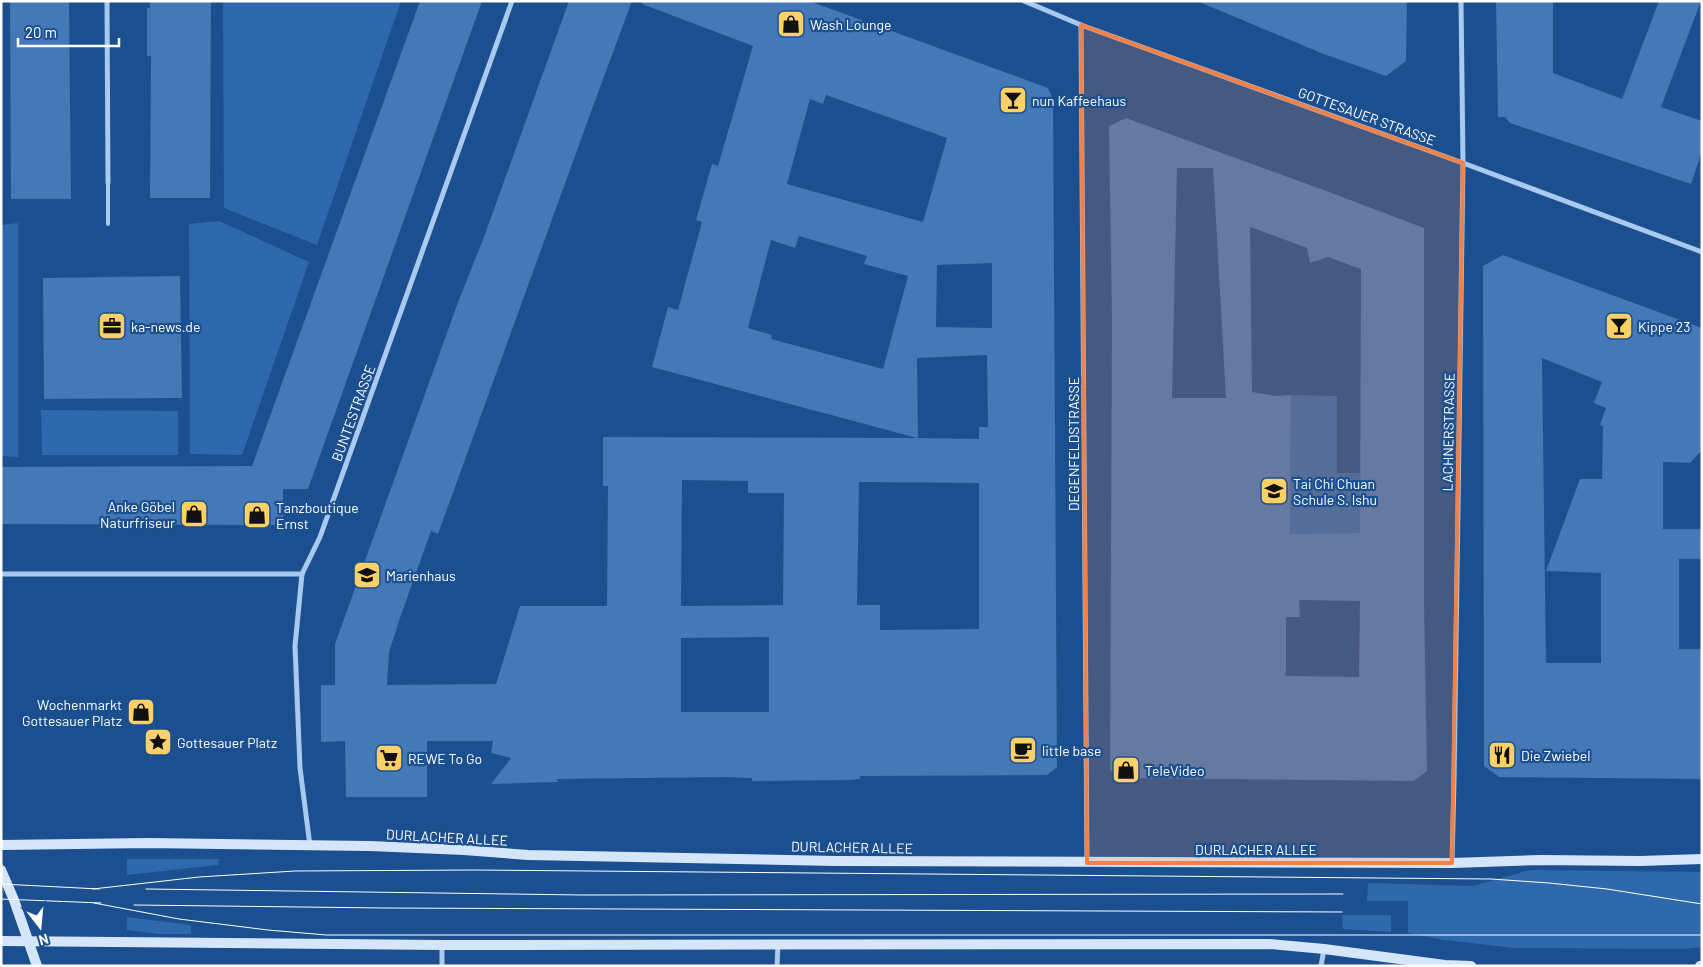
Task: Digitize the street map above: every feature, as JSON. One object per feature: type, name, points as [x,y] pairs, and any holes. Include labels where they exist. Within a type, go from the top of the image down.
[{"type":"main road","name":"DURLACHER ALLEE","points":[[1,845],[117,843],[310,846],[464,850],[538,856],[835,861],[1452,863],[1540,860],[1640,861],[1702,859]]},
{"type":"main road","points":[[1,870],[37,966]]},
{"type":"main road","points":[[1,941],[442,945],[1269,944],[1438,964],[1471,966]]},
{"type":"street","points":[[107,1],[108,183]]},
{"type":"street","name":"BUNTESTRASSE","points":[[310,846],[300,768],[295,655],[302,574],[320,538],[512,1]]},
{"type":"street","name":"GOTTESAUER STRASSE","points":[[1024,1],[1081,25],[1463,163],[1702,252]]},
{"type":"street","name":"LACHNERSTRASSE","points":[[1452,863],[1463,163],[1461,1]]},
{"type":"street","name":"DEGENFELDSTRASSE","points":[[1081,25],[1088,863]]},
{"type":"street","points":[[1,574],[302,574]]},
{"type":"street","points":[[777,966],[778,944]]},
{"type":"street","points":[[442,945],[442,966]]},
{"type":"street","points":[[1321,966],[1324,949]]},
{"type":"lane","points":[[108,183],[108,224]]},
{"type":"highlighted area","points":[[1081,25],[1463,163],[1452,863],[1087,863]]},
{"type":"shaded area","points":[[223,1],[401,1],[317,245],[224,208]]},
{"type":"shaded area","points":[[219,221],[309,262],[242,455],[190,454],[189,224]]},
{"type":"shaded area","points":[[18,223],[18,457],[1,456],[1,225]]},
{"type":"shaded area","points":[[1291,395],[1337,396],[1337,473],[1360,473],[1360,533],[1290,534]]},
{"type":"shaded area","points":[[41,410],[178,411],[178,455],[42,455]]},
{"type":"shaded area","points":[[127,859],[219,859],[218,865],[127,875]]},
{"type":"shaded area","points":[[1530,870],[1702,872],[1702,947],[1684,949],[1515,948],[1444,940],[1408,933],[1408,901],[1367,901],[1368,883],[1473,886]]},
{"type":"shaded area","points":[[1342,915],[1391,915],[1391,932],[1343,929]]},
{"type":"shaded area","points":[[127,917],[191,925],[191,934],[159,934],[127,930]]},
{"type":"building","points":[[10,1],[69,1],[71,199],[11,199]]},
{"type":"building","points":[[150,1],[211,1],[210,198],[150,198],[151,56],[147,56],[147,8],[150,8]]},
{"type":"building","points":[[420,1],[482,1],[308,489],[283,489],[283,525],[1,524],[1,467],[252,466]]},
{"type":"building","points":[[569,1],[632,1],[438,534],[431,531],[389,652],[387,685],[496,684],[520,606],[607,606],[608,486],[603,486],[603,437],[917,438],[652,367],[668,307],[678,310],[702,222],[696,220],[712,164],[718,166],[753,46],[642,4],[643,1],[809,1],[1048,88],[1053,99],[1057,767],[1047,775],[860,776],[860,779],[849,780],[752,781],[752,778],[727,777],[557,779],[558,782],[491,784],[511,758],[491,753],[493,741],[427,741],[427,797],[346,797],[345,741],[321,742],[321,685],[335,685],[335,644],[457,305],[484,237]],"holes":[[[826,95],[947,138],[923,222],[787,184],[810,99],[823,104]],[[799,236],[867,256],[864,264],[908,276],[883,369],[771,339],[772,335],[748,328],[771,240],[795,248]],[[992,263],[992,328],[936,327],[937,265]],[[987,355],[988,427],[979,427],[979,439],[918,438],[917,358]],[[682,480],[748,481],[748,493],[784,493],[783,605],[681,606]],[[859,482],[979,483],[979,629],[880,630],[880,605],[857,605]],[[769,637],[769,712],[681,712],[681,638]]]},
{"type":"building","points":[[1197,1],[1407,1],[1406,61],[1386,76],[1321,53]]},
{"type":"building","points":[[1496,1],[1553,1],[1553,73],[1622,99],[1659,1],[1701,1],[1661,107],[1702,121],[1702,151],[1691,184],[1510,123],[1505,117],[1498,117]]},
{"type":"building","points":[[1126,118],[1424,228],[1424,601],[1427,771],[1414,781],[1122,778],[1110,770],[1112,321],[1109,126]],"holes":[[[1177,168],[1213,168],[1226,398],[1172,398]],[[1250,227],[1307,248],[1310,263],[1328,257],[1361,269],[1360,533],[1290,534],[1291,395],[1276,396],[1252,392]],[[1299,600],[1360,601],[1359,677],[1285,676],[1286,617],[1300,617]]]},
{"type":"building","points":[[1503,255],[1702,328],[1702,450],[1690,463],[1663,462],[1663,529],[1702,529],[1702,559],[1679,559],[1679,649],[1702,649],[1702,779],[1499,777],[1484,766],[1483,266]],"holes":[[[1542,358],[1602,382],[1594,403],[1606,408],[1600,425],[1603,426],[1602,479],[1580,479],[1546,571],[1601,573],[1601,663],[1546,663]]]},
{"type":"building","points":[[180,276],[182,398],[44,399],[43,278]]},
{"type":"tram line","points":[[93,889],[199,877],[295,871],[475,870],[1491,879],[1607,889],[1702,904]]},
{"type":"tram line","points":[[1,884],[99,889]]},
{"type":"tram line","points":[[146,889],[582,895],[1343,894]]},
{"type":"tram line","points":[[1,899],[101,903]]},
{"type":"tram line","points":[[94,903],[179,919],[326,935],[1702,935]]},
{"type":"tram line","points":[[134,905],[385,908],[1342,912]]},
{"type":"place","name":"Wash Lounge","points":[[791,24]]},
{"type":"place","name":"nun Kaffeehaus","points":[[1013,100]]},
{"type":"place","name":"ka-news.de","points":[[112,326]]},
{"type":"place","name":"Kippe 23","points":[[1619,326]]},
{"type":"place","name":"Tai Chi Chuan Schule S. Ishu","points":[[1274,491]]},
{"type":"place","name":"Anke Göbel Naturfriseur","points":[[194,514]]},
{"type":"place","name":"Tanzboutique Ernst","points":[[257,515]]},
{"type":"place","name":"Marienhaus","points":[[367,575]]},
{"type":"place","name":"Wochenmarkt Gottesauer Platz","points":[[141,712]]},
{"type":"place","name":"Gottesauer Platz","points":[[158,742]]},
{"type":"place","name":"little base","points":[[1023,750]]},
{"type":"place","name":"Die Zwiebel","points":[[1502,755]]},
{"type":"place","name":"REWE To Go","points":[[389,758]]},
{"type":"place","name":"TeleVideo","points":[[1126,770]]}]
